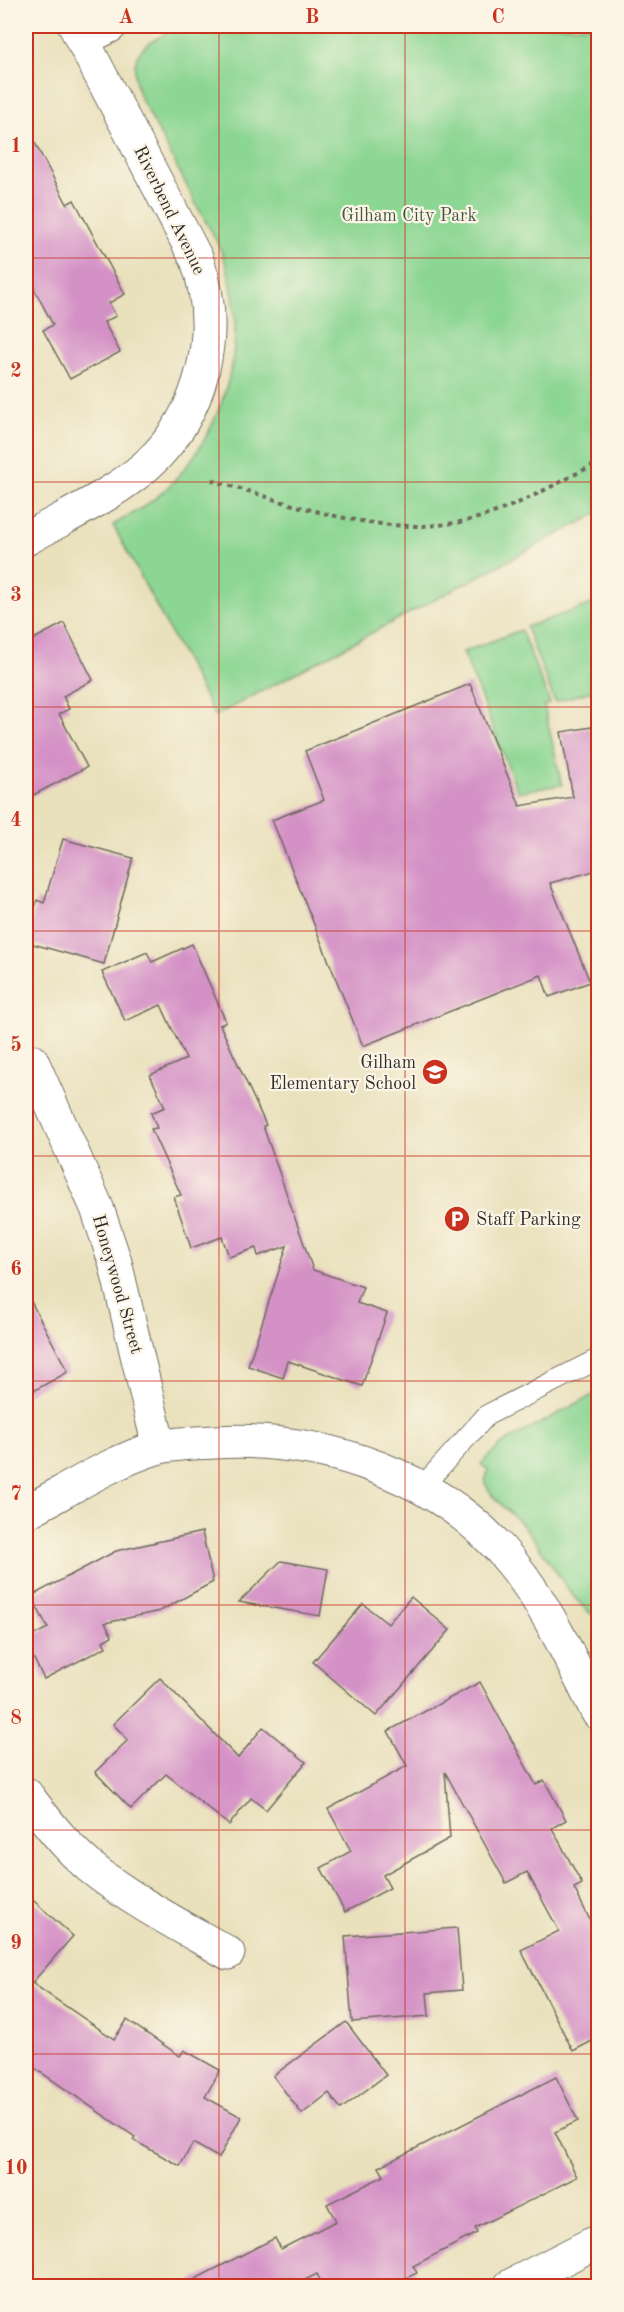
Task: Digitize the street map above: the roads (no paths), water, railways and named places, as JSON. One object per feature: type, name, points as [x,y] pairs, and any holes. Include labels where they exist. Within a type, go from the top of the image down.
[{"type":"street","name":"Riverbend Avenue","points":[[26,539],[122,484],[164,448],[185,416],[198,389],[209,340],[207,287],[197,260],[89,30]]},
{"type":"street","name":"Honeywood Street","points":[[32,1061],[97,1209],[115,1262],[159,1448]]},
{"type":"street","points":[[26,1512],[129,1458],[159,1448],[247,1440],[315,1448],[354,1459],[423,1490],[478,1529],[512,1562],[590,1677],[598,1713]]},
{"type":"street","points":[[26,1794],[54,1831],[89,1866],[130,1896],[228,1953]]},
{"type":"street","points":[[510,2286],[598,2241]]},
{"type":"lane","points":[[423,1490],[431,1477],[487,1415],[598,1359]]},
{"type":"place","name":"Gilham Elementary School","points":[[435,1072]]},
{"type":"place","name":"Staff Parking","points":[[457,1219]]},
{"type":"park label","name":"Gilham City Park","points":[[409,215]]}]
